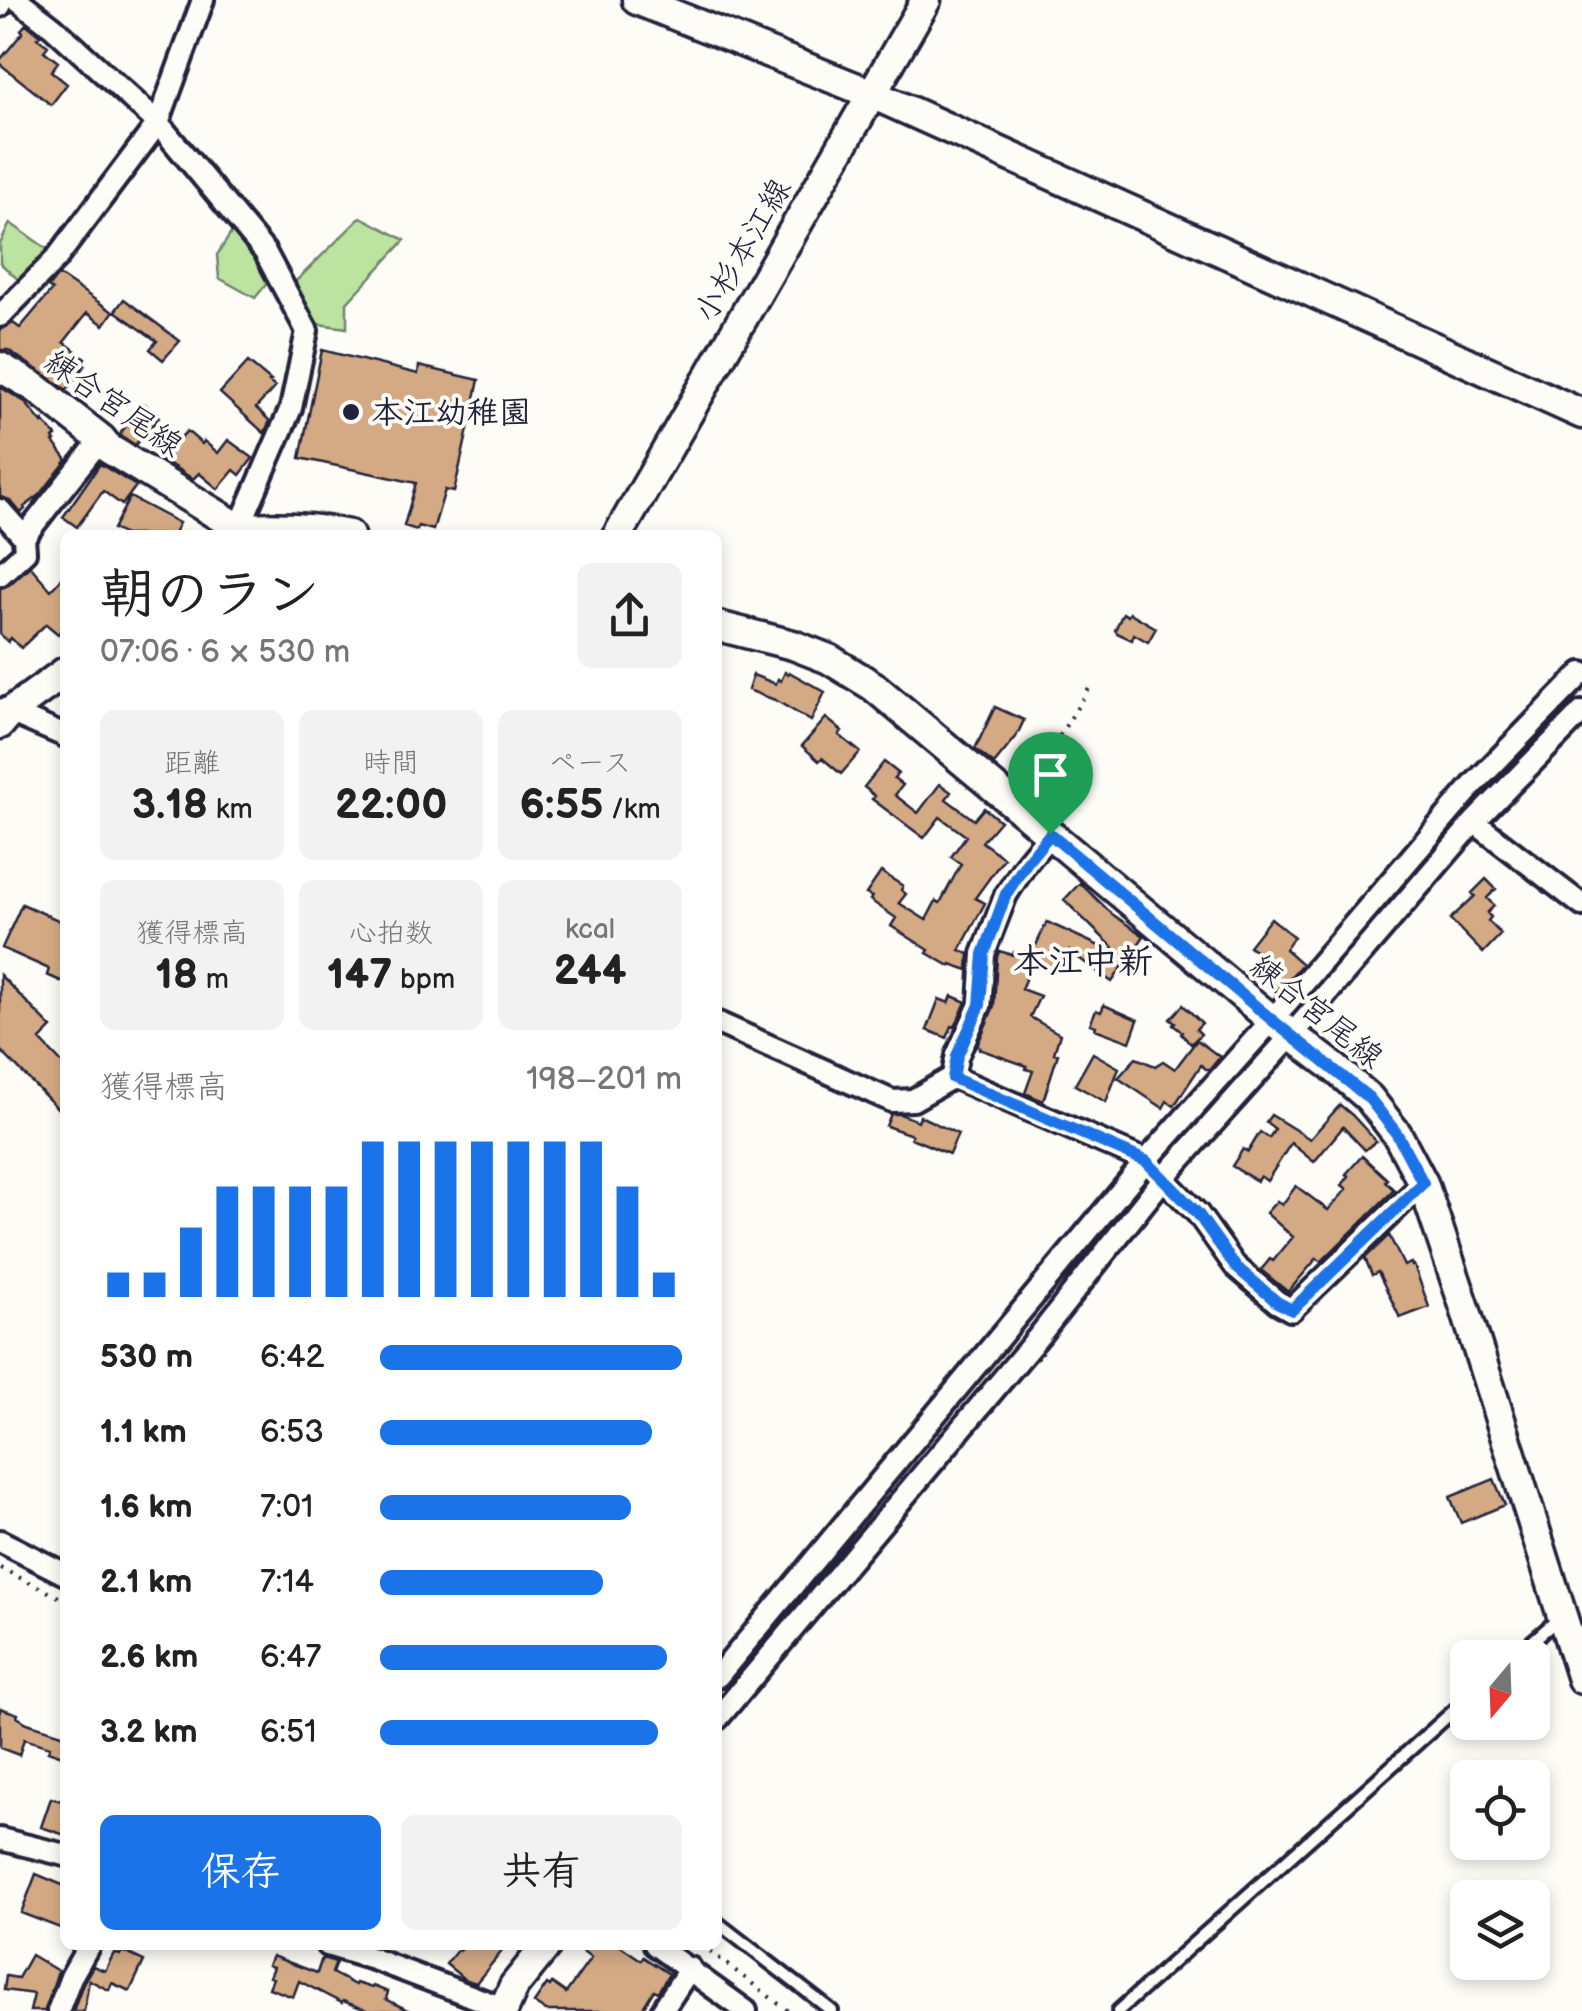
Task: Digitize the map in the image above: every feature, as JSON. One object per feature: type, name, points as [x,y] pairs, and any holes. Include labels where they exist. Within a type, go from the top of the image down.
[{"type":"main road","points":[[636,0],[872,94],[1582,414]]},
{"type":"main road","name":"小杉本江線","points":[[621,530],[926,0]]},
{"type":"main road","name":"練合宮尾線","points":[[0,368],[36,388],[109,449],[234,530]]},
{"type":"main road","points":[[278,530],[325,530]]},
{"type":"main road","name":"練合宮尾線","points":[[722,627],[793,644],[873,686],[1369,1098],[1397,1134],[1423,1183],[1582,1679]]},
{"type":"main road","points":[[3,714],[60,675]]},
{"type":"main road","points":[[503,2010],[514,1986],[543,1950]]},
{"type":"street","points":[[18,0],[158,123],[265,252],[307,332],[291,408],[236,530]]},
{"type":"street","points":[[0,316],[56,259],[158,123],[204,0]]},
{"type":"street","points":[[24,537],[101,439]]},
{"type":"street","points":[[0,510],[24,537],[25,552],[0,575]]},
{"type":"street","points":[[722,1713],[1039,1336],[1474,784],[1582,673]]},
{"type":"street","points":[[722,1671],[1146,1161],[1282,1028],[1582,712]]},
{"type":"street","points":[[3,714],[60,734]]},
{"type":"street","points":[[1474,822],[1582,905]]},
{"type":"street","points":[[953,1078],[957,1056],[980,1005],[984,954],[1006,894],[1050,834]]},
{"type":"street","points":[[722,1025],[892,1101],[914,1100],[953,1078]]},
{"type":"street","points":[[953,1078],[1146,1161],[1198,1214],[1235,1266],[1292,1310],[1423,1183]]},
{"type":"street","points":[[0,1541],[60,1571]]},
{"type":"street","points":[[0,1839],[60,1854]]},
{"type":"street","points":[[58,2011],[86,1950]]},
{"type":"street","points":[[663,1950],[746,2011]]},
{"type":"street","points":[[377,1952],[503,2010]]},
{"type":"street","points":[[662,2011],[690,1968]]},
{"type":"lane","points":[[1534,1640],[1562,1616]]},
{"type":"lane","points":[[1118,2011],[1450,1714]]},
{"type":"lane","points":[[722,1927],[832,2011]]},
{"type":"path","points":[[1015,805],[1090,688]]},
{"type":"path","points":[[0,1568],[60,1598]]},
{"type":"path","points":[[709,1950],[788,2011]]},
{"type":"green space","points":[[361,217],[405,240],[347,303],[347,328],[318,324],[293,284]]},
{"type":"green space","points":[[10,223],[53,253],[23,284],[0,263],[0,244]]},
{"type":"green space","points":[[235,227],[274,275],[255,298],[219,278],[217,255]]},
{"type":"building","points":[[26,24],[48,46],[44,51],[58,62],[51,71],[67,84],[51,105],[0,64]]},
{"type":"building","points":[[59,275],[113,312],[104,325],[87,313],[64,342],[85,358],[85,365],[67,390],[8,350],[0,350],[0,329],[13,323],[20,328],[52,290],[48,287]]},
{"type":"building","points":[[124,299],[180,341],[163,360],[150,349],[157,341],[115,311]]},
{"type":"building","points":[[322,350],[418,374],[419,366],[479,380],[454,492],[445,490],[433,530],[404,526],[416,483],[300,458]]},
{"type":"building","points":[[248,362],[275,387],[256,408],[270,421],[264,433],[220,393]]},
{"type":"building","points":[[0,387],[25,402],[43,421],[56,436],[53,442],[67,460],[21,513],[10,500],[0,497]]},
{"type":"building","points":[[145,404],[159,417],[135,445],[120,435]]},
{"type":"building","points":[[187,431],[218,453],[228,440],[253,458],[240,475],[234,470],[218,489],[199,473],[193,479],[160,458]]},
{"type":"building","points":[[100,464],[136,486],[122,505],[103,491],[77,527],[63,517]]},
{"type":"building","points":[[130,497],[179,523],[176,530],[113,529]]},
{"type":"building","points":[[30,566],[51,590],[60,580],[58,634],[46,624],[21,648],[0,634],[0,588]]},
{"type":"building","points":[[1123,613],[1156,628],[1148,642],[1134,634],[1132,640],[1117,633]]},
{"type":"building","points":[[785,672],[825,692],[811,721],[748,690],[753,675],[776,684]]},
{"type":"building","points":[[995,707],[1024,720],[994,764],[975,749]]},
{"type":"building","points":[[826,718],[860,752],[841,774],[802,746]]},
{"type":"building","points":[[884,762],[898,773],[894,778],[903,785],[895,795],[918,813],[940,784],[951,792],[946,799],[974,820],[984,808],[1000,821],[982,842],[1004,858],[975,898],[985,903],[960,950],[969,954],[968,970],[950,966],[927,953],[929,950],[891,926],[896,918],[866,894],[881,872],[903,886],[901,890],[906,894],[899,903],[926,920],[961,864],[951,857],[966,836],[940,817],[924,838],[872,799],[875,796],[864,787]]},
{"type":"building","points":[[1486,879],[1496,889],[1487,898],[1494,906],[1487,913],[1491,917],[1488,921],[1501,934],[1483,953],[1450,919],[1475,896],[1472,893]]},
{"type":"building","points":[[1080,883],[1112,914],[1144,936],[1112,982],[1069,951],[1060,971],[1030,958],[1047,922],[1123,957],[1064,900]]},
{"type":"building","points":[[22,904],[60,921],[60,981],[47,975],[49,969],[2,948]]},
{"type":"building","points":[[1271,918],[1294,937],[1285,949],[1302,964],[1277,992],[1256,975],[1268,961],[1249,946]]},
{"type":"building","points":[[999,951],[1034,959],[1021,989],[1040,996],[1030,1017],[1060,1034],[1043,1101],[1025,1093],[1033,1071],[1027,1066],[977,1046],[994,1006]]},
{"type":"building","points":[[0,975],[52,1028],[40,1040],[60,1061],[60,1111],[0,1050]]},
{"type":"building","points":[[952,996],[966,1002],[947,1038],[927,1030],[939,999],[949,1003]]},
{"type":"building","points":[[1104,1005],[1138,1020],[1130,1042],[1090,1024],[1096,1010],[1101,1012]]},
{"type":"building","points":[[1183,1005],[1202,1023],[1196,1029],[1201,1034],[1191,1044],[1170,1019]]},
{"type":"building","points":[[1197,1040],[1220,1057],[1210,1069],[1201,1065],[1174,1106],[1167,1101],[1163,1108],[1118,1078],[1136,1058],[1155,1066],[1163,1061],[1175,1069]]},
{"type":"building","points":[[1093,1053],[1119,1068],[1106,1102],[1075,1085]]},
{"type":"building","points":[[1340,1105],[1376,1141],[1365,1150],[1343,1127],[1314,1162],[1291,1143],[1267,1181],[1260,1176],[1257,1181],[1232,1166],[1243,1149],[1248,1152],[1260,1132],[1269,1138],[1275,1129],[1266,1122],[1271,1115],[1310,1139]]},
{"type":"building","points":[[891,1114],[918,1121],[920,1116],[958,1134],[949,1154],[886,1126]]},
{"type":"building","points":[[1362,1156],[1394,1190],[1321,1262],[1317,1258],[1288,1292],[1261,1270],[1293,1237],[1266,1213],[1277,1201],[1282,1205],[1296,1186],[1328,1210],[1347,1189],[1342,1185],[1349,1176],[1346,1174]]},
{"type":"building","points":[[1389,1235],[1404,1266],[1414,1265],[1429,1307],[1400,1318],[1378,1272],[1372,1275],[1365,1258]]},
{"type":"building","points":[[1494,1479],[1505,1505],[1461,1523],[1450,1497]]},
{"type":"building","points":[[0,1708],[18,1714],[27,1723],[60,1733],[60,1755],[48,1751],[50,1747],[24,1739],[19,1755],[0,1748]]},
{"type":"building","points":[[51,1798],[60,1801],[60,1833],[41,1827]]},
{"type":"building","points":[[36,1874],[60,1884],[60,1928],[21,1913]]},
{"type":"building","points":[[503,1950],[476,1983],[464,1979],[446,1964],[460,1951]]},
{"type":"building","points":[[580,1950],[626,1950],[669,1974],[641,2011],[546,2011],[534,2003],[547,1984],[552,1983],[566,1993],[591,1958]]},
{"type":"building","points":[[122,1951],[144,1961],[130,1991],[112,1983],[109,1990],[89,1980],[84,2011],[73,2011],[93,1966],[105,1971],[114,1953],[120,1955]]},
{"type":"building","points":[[31,1955],[58,1971],[45,2011],[30,2011],[34,1994],[4,1990],[6,1976],[18,1978]]},
{"type":"building","points":[[272,1956],[317,1973],[322,1958],[336,1962],[332,1973],[355,1985],[388,1992],[386,1999],[410,2011],[369,2011],[342,2003],[299,1981],[293,1997],[269,1988],[273,1967],[268,1965]]},
{"type":"place","name":"本江幼稚園","points":[[351,412]]},
{"type":"district","name":"本江中新","points":[[1083,961]]},
{"type":"route","points":[[1050,834],[1369,1098],[1397,1134],[1423,1183],[1292,1310],[1235,1266],[1198,1214],[1146,1161],[953,1078],[957,1056],[980,1005],[984,954],[1006,894],[1050,834]]}]
